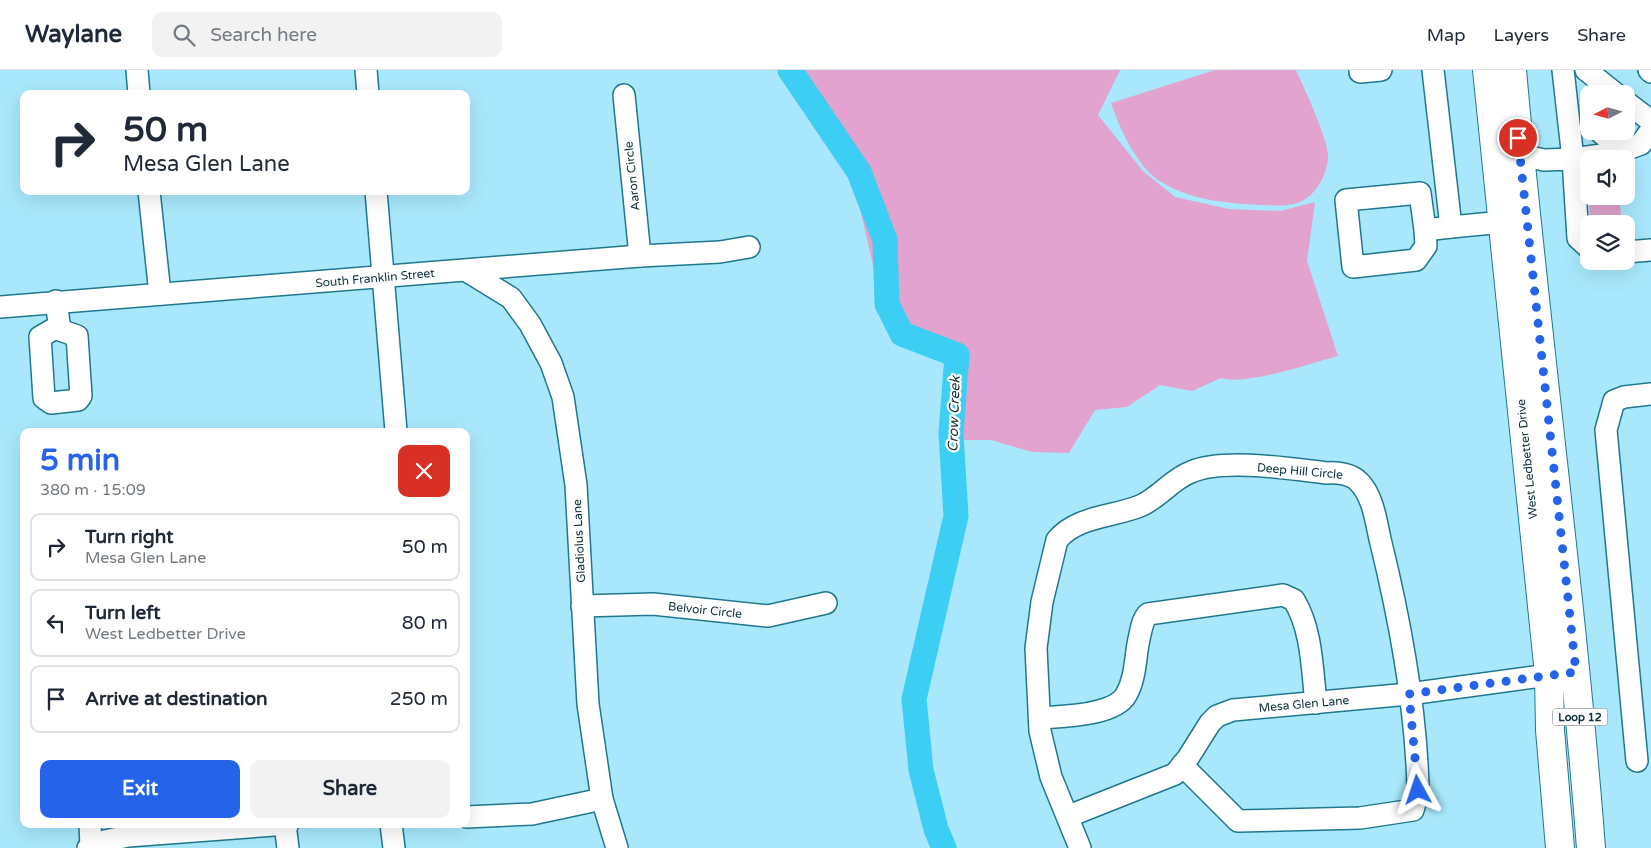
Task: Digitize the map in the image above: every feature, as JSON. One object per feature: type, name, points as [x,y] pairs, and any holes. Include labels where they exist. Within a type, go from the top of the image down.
[{"type":"main road","points":[[1487,70],[1499,126],[1510,150],[1520,155]]},
{"type":"main road","name":"West Ledbetter Drive","points":[[1487,70],[1549,674],[1550,730],[1560,848]]},
{"type":"main road","name":"West Ledbetter Drive","points":[[1512,70],[1576,672],[1591,848]]},
{"type":"main road","points":[[1503,222],[1512,222],[1517,226],[1535,293]]},
{"type":"street","points":[[137,70],[140,90]]},
{"type":"street","points":[[366,70],[368,90]]},
{"type":"street","points":[[1360,72],[1381,70]]},
{"type":"street","points":[[1433,70],[1452,227]]},
{"type":"street","points":[[1563,70],[1573,159],[1578,238],[1580,240]]},
{"type":"street","points":[[1586,70],[1605,85]]},
{"type":"street","name":"Aaron Circle","points":[[624,95],[640,256]]},
{"type":"street","points":[[1567,105],[1580,116]]},
{"type":"street","points":[[1635,109],[1651,121]]},
{"type":"street","points":[[1610,140],[1623,150],[1641,144],[1651,130]]},
{"type":"street","points":[[1520,155],[1544,160],[1580,158]]},
{"type":"street","points":[[1420,193],[1425,230],[1426,246],[1416,260],[1353,267],[1346,200],[1420,193]]},
{"type":"street","points":[[149,195],[160,294]]},
{"type":"street","points":[[376,195],[396,428]]},
{"type":"street","points":[[1425,230],[1503,222]]},
{"type":"street","name":"South Franklin Street","points":[[0,307],[56,301],[384,278],[640,256],[720,252],[749,247]]},
{"type":"street","points":[[1635,251],[1651,250]]},
{"type":"street","name":"Gladiolus Lane","points":[[467,271],[511,298],[530,324],[551,363],[557,380],[569,429],[576,486],[588,704],[602,799],[617,848]]},
{"type":"street","points":[[56,301],[59,326]]},
{"type":"street","points":[[1637,761],[1641,686],[1606,430],[1614,400],[1651,394]]},
{"type":"street","name":"Deep Hill Circle","points":[[1080,848],[1069,816],[1051,777],[1040,718],[1036,648],[1042,602],[1057,540],[1063,533],[1078,524],[1142,506],[1191,472],[1212,467],[1273,466],[1327,474],[1335,472],[1348,475],[1359,482],[1371,503],[1388,572],[1409,694],[1418,790],[1413,810],[1360,818],[1238,821],[1182,765]]},
{"type":"street","points":[[1040,718],[1099,711],[1122,700],[1130,686],[1141,631],[1145,617],[1148,614],[1283,595],[1294,600],[1303,620],[1308,638],[1316,703]]},
{"type":"street","name":"Belvoir Circle","points":[[582,606],[653,604],[768,616],[826,603]]},
{"type":"street","name":"Mesa Glen Lane","points":[[1069,816],[1175,774],[1217,716],[1234,710],[1409,694],[1549,674],[1576,672]]},
{"type":"street","points":[[470,817],[532,814],[602,799]]},
{"type":"street","points":[[90,828],[90,847],[128,836],[181,840],[260,828]]},
{"type":"street","points":[[286,828],[288,848]]},
{"type":"street","points":[[392,828],[394,848]]},
{"type":"shaded area","points":[[784,70],[1120,70],[1098,115],[1143,171],[1175,197],[1229,209],[1280,211],[1315,202],[1307,261],[1338,356],[1262,376],[1232,380],[1221,378],[1192,391],[1160,385],[1127,407],[1095,410],[1069,453],[1032,452],[991,440],[958,440],[953,356],[889,335],[850,165]]},
{"type":"shaded area","points":[[1215,70],[1296,70],[1316,115],[1328,151],[1325,173],[1309,196],[1297,203],[1283,205],[1247,204],[1207,199],[1170,187],[1158,180],[1143,165],[1124,135],[1111,103]]},
{"type":"shaded area","points":[[1589,205],[1620,205],[1621,215],[1590,215]]},
{"type":"waterway","name":"Crow Creek","points":[[790,70],[859,172],[885,240],[887,304],[902,334],[957,355],[951,433],[956,516],[914,699],[921,770],[936,829],[944,848]]},
{"type":"route","points":[[1418,790],[1409,694],[1549,674],[1576,672],[1518,138]]}]
